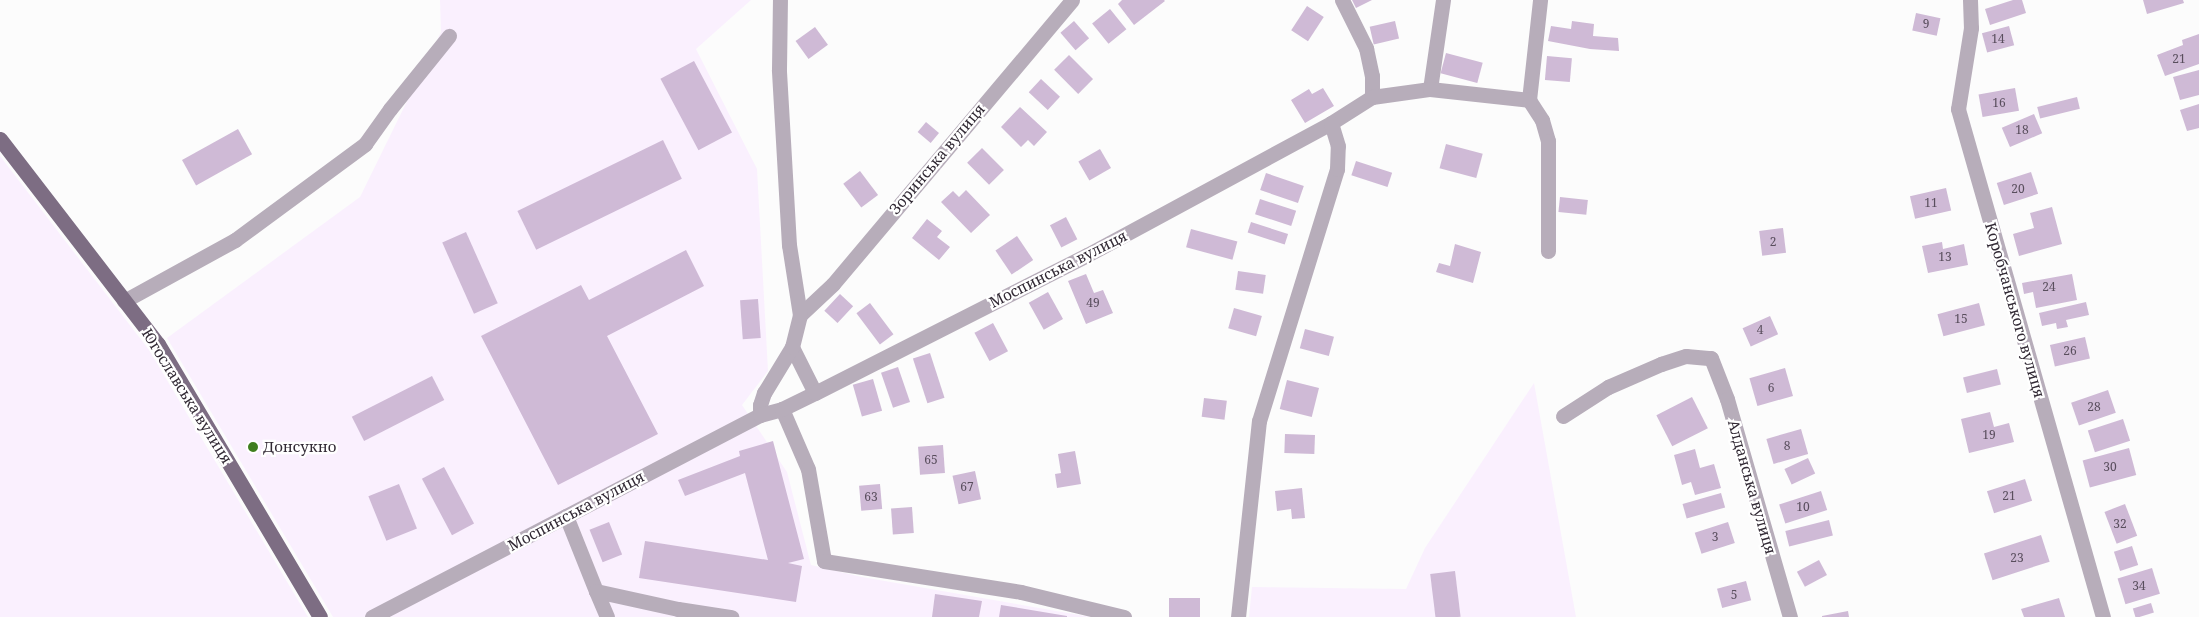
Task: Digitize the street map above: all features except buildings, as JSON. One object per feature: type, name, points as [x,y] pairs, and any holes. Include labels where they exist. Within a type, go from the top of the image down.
[{"type":"main road","name":"Югославська вулиця","points":[[0,139],[158,344],[320,617]]},
{"type":"street","points":[[760,415],[760,404],[764,393],[792,347],[800,315],[788,235],[779,69],[780,0]]},
{"type":"street","name":"Зоринська вулиця","points":[[800,315],[833,284],[1072,0]]},
{"type":"street","points":[[1342,0],[1366,48],[1372,76],[1372,97]]},
{"type":"street","points":[[1430,89],[1443,0]]},
{"type":"street","points":[[1540,0],[1529,100],[1542,120],[1548,140],[1548,251]]},
{"type":"street","name":"Коробчанського вулиця","points":[[1970,0],[1971,28],[1958,109],[2103,617]]},
{"type":"street","points":[[124,301],[235,240],[365,144],[390,109],[449,36]]},
{"type":"street","name":"Моспинська вулиця","points":[[372,617],[760,415],[782,409],[815,393],[1088,255],[1331,123],[1372,97],[1430,89],[1529,100]]},
{"type":"street","points":[[1238,617],[1259,421],[1337,169],[1338,146],[1331,123]]},
{"type":"street","points":[[792,347],[815,393]]},
{"type":"street","name":"Алданська вулиця","points":[[1563,416],[1608,387],[1661,364],[1686,356],[1711,358],[1727,399],[1790,617]]},
{"type":"street","points":[[782,409],[808,469],[824,561],[1021,592],[1124,617]]},
{"type":"street","points":[[566,516],[607,617]]},
{"type":"street","points":[[596,591],[678,609],[732,617]]},
{"type":"shaded area","points":[[440,0],[751,0],[696,49],[757,169],[768,371],[742,405],[787,472],[811,565],[862,577],[1091,617],[333,617],[167,338],[360,197],[441,32]]},
{"type":"shaded area","points":[[0,156],[149,350],[308,617],[0,617]]},
{"type":"shaded area","points":[[1534,383],[1576,617],[1249,617],[1252,587],[1406,589],[1425,548]]},
{"type":"place","name":"Донсукно","points":[[253,447]]}]
